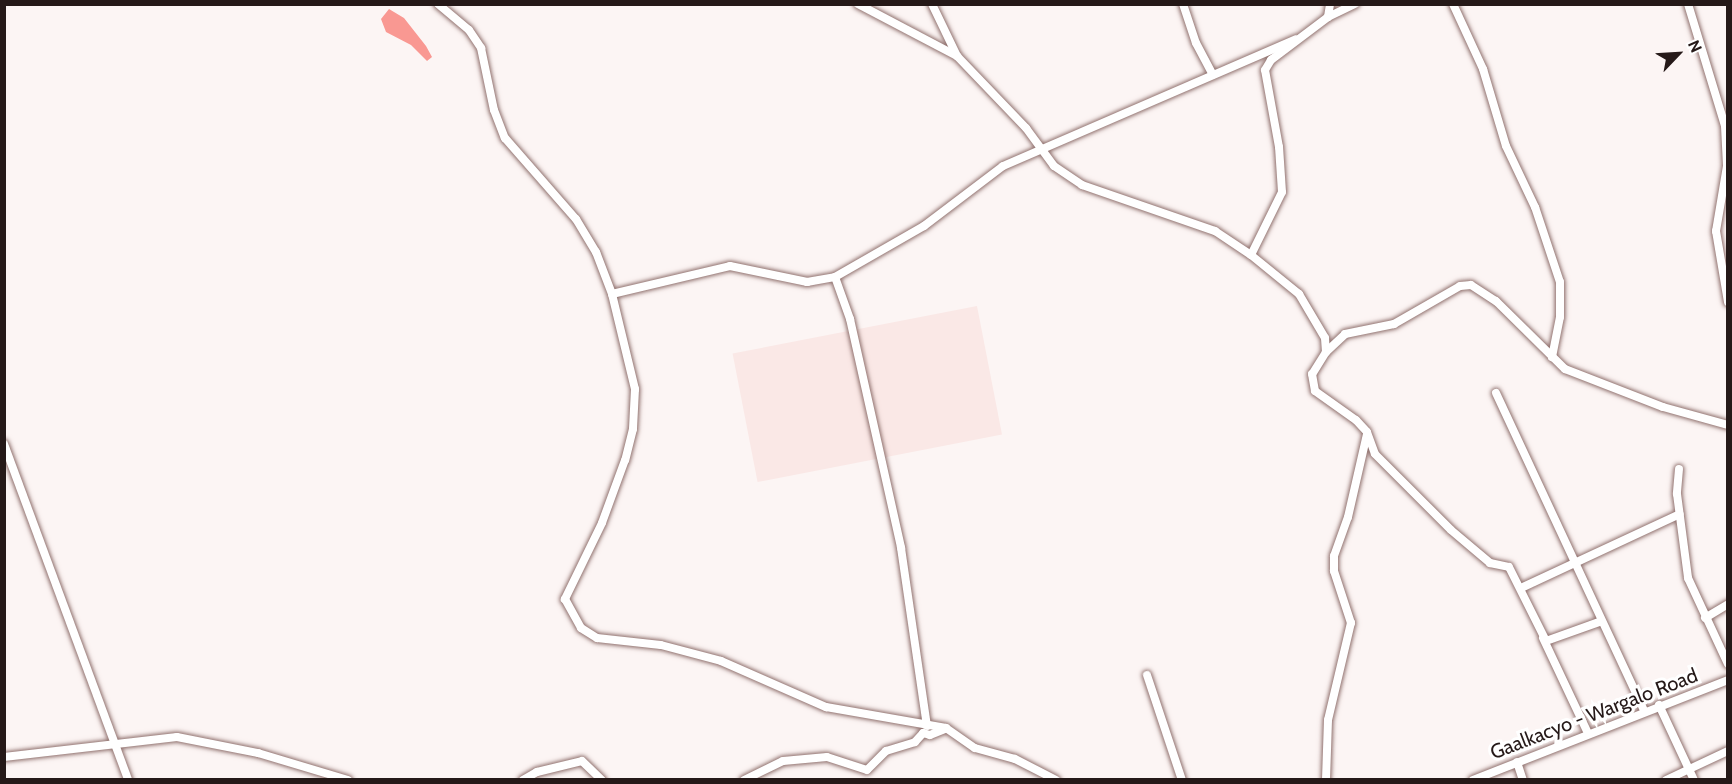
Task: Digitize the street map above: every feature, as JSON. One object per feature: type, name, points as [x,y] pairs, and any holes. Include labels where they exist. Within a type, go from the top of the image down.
[{"type":"street","points":[[438,4],[469,30],[481,48],[495,110],[505,138],[576,219],[596,252],[612,294],[635,389],[633,429],[602,523],[566,599],[571,615],[597,638],[661,645],[761,675],[826,707],[946,728],[975,748],[1015,759],[1056,780]]},
{"type":"street","points":[[858,4],[957,56]]},
{"type":"street","points":[[932,4],[957,56],[1026,128],[1054,166],[1082,184],[1215,231],[1251,255],[1299,294],[1325,338],[1326,352]]},
{"type":"street","points":[[1183,4],[1196,43],[1214,75]]},
{"type":"street","points":[[1328,17],[1330,4]]},
{"type":"street","points":[[1251,255],[1282,192],[1279,147],[1265,70],[1296,39],[1328,17],[1355,4]]},
{"type":"street","points":[[1453,4],[1483,69],[1506,146],[1534,207],[1557,272],[1560,317],[1552,357]]},
{"type":"street","points":[[1688,4],[1725,126],[1727,166],[1724,214],[1717,253],[1728,302]]},
{"type":"street","points":[[612,294],[730,266],[807,282],[835,277],[924,226],[1004,166],[1296,39]]},
{"type":"street","points":[[835,277],[850,320],[900,548],[927,726]]},
{"type":"street","points":[[1588,733],[1521,588],[1509,567],[1485,560],[1388,469],[1375,454],[1367,432],[1315,391],[1312,374],[1326,352],[1345,334],[1394,324],[1460,286],[1471,285],[1496,301],[1565,369],[1728,425]]},
{"type":"street","points":[[1496,393],[1573,563],[1644,711]]},
{"type":"street","points":[[1326,780],[1328,720],[1351,623],[1334,571],[1334,556],[1348,517],[1367,432]]},
{"type":"street","points":[[4,444],[128,780]]},
{"type":"street","points":[[1679,469],[1677,494],[1688,578],[1728,664]]},
{"type":"street","points":[[1521,588],[1680,514]]},
{"type":"street","points":[[1705,618],[1728,604]]},
{"type":"street","points":[[1543,637],[1550,642],[1602,621]]},
{"type":"street","points":[[1147,675],[1182,780]]},
{"type":"street","name":"Gaalkacyo - Wargalo Road","points":[[1473,780],[1659,705],[1728,680]]},
{"type":"street","points":[[1659,705],[1694,780]]},
{"type":"street","points":[[867,770],[886,751],[915,742],[924,733],[930,735],[946,728]]},
{"type":"street","points":[[4,757],[177,737],[195,739],[348,780]]},
{"type":"street","points":[[1666,780],[1728,751]]},
{"type":"street","points":[[744,780],[783,761],[827,757],[867,770]]},
{"type":"street","points":[[523,780],[537,772],[582,761],[602,780]]},
{"type":"street","points":[[1517,762],[1523,780]]},
{"type":"street","points":[[867,770],[870,780]]},
{"type":"shaded area","points":[[389,9],[404,18],[432,57],[427,61],[411,45],[386,32],[381,19]]},
{"type":"shaded area","points":[[977,306],[1002,435],[758,482],[733,354]]}]
